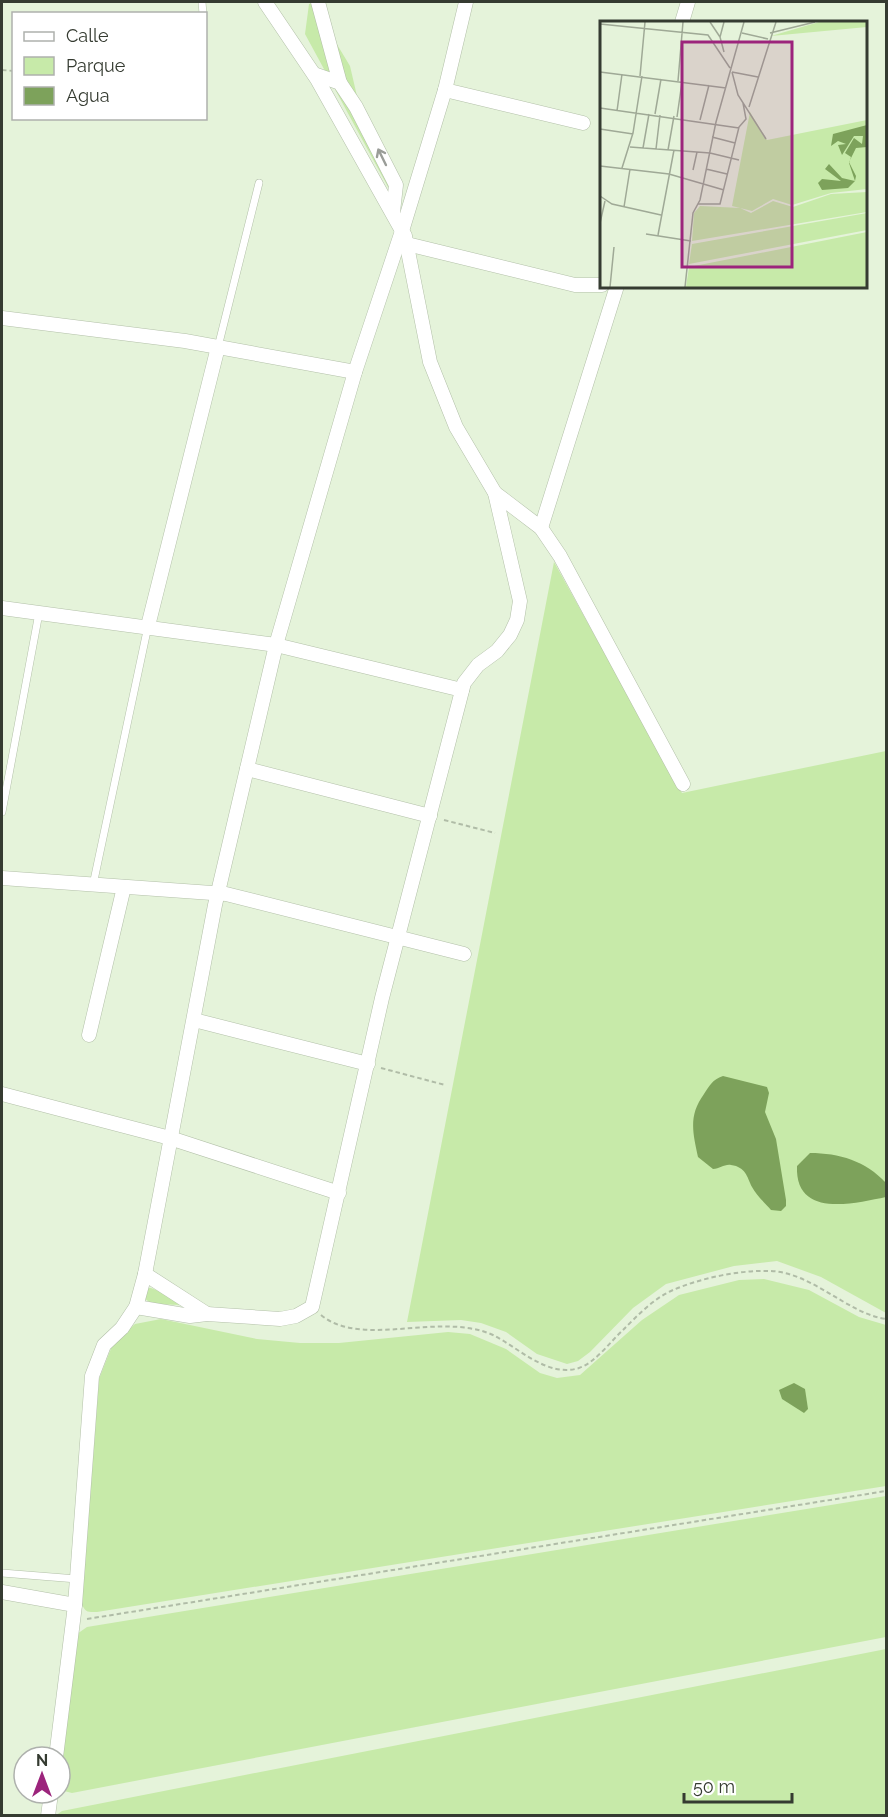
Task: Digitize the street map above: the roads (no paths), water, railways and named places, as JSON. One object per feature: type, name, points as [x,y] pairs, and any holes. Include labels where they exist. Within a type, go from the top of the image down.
[{"type":"street","points":[[136,1307],[171,1314],[280,1319],[296,1316],[312,1308],[398,938],[464,683],[478,665],[497,651],[510,635],[517,620],[520,601],[495,493],[456,427],[430,362],[405,238],[393,212],[314,75],[265,2]]},
{"type":"street","points":[[318,2],[340,83],[375,140],[394,181],[396,190],[393,212]]},
{"type":"street","points":[[58,1745],[75,1605],[92,1376],[104,1345],[122,1328],[136,1307],[146,1274],[218,894],[276,645],[355,372],[405,238],[466,2]]},
{"type":"street","points":[[682,21],[688,2]]},
{"type":"street","points":[[314,75],[340,83]]},
{"type":"street","points":[[444,90],[583,123]]},
{"type":"street","points":[[405,238],[575,285],[600,285]]},
{"type":"street","points":[[541,528],[616,288]]},
{"type":"street","points":[[2,321],[218,347],[355,372]]},
{"type":"street","points":[[148,626],[218,347]]},
{"type":"street","points":[[495,493],[541,528],[560,556],[683,784]]},
{"type":"street","points":[[2,608],[276,645],[462,690]]},
{"type":"street","points":[[247,769],[430,816]]},
{"type":"street","points":[[2,878],[218,894],[464,954]]},
{"type":"street","points":[[89,1035],[124,887]]},
{"type":"street","points":[[194,1020],[368,1064]]},
{"type":"street","points":[[2,1094],[170,1138],[339,1193]]},
{"type":"street","points":[[146,1274],[207,1314]]},
{"type":"street","points":[[2,1593],[75,1605]]},
{"type":"lane","points":[[218,347],[259,183]]},
{"type":"lane","points":[[2,812],[39,613]]},
{"type":"lane","points":[[93,885],[148,626]]},
{"type":"lane","points":[[2,1573],[76,1579]]},
{"type":"water","points":[[723,1076],[767,1087],[769,1093],[765,1112],[776,1139],[786,1200],[786,1206],[781,1211],[771,1210],[756,1193],[740,1168],[729,1165],[713,1169],[698,1157],[693,1132],[696,1110],[710,1085]]},
{"type":"water","points":[[810,1153],[842,1157],[870,1169],[886,1183],[886,1197],[842,1204],[815,1201],[805,1194],[799,1183],[797,1166]]},
{"type":"water","points":[[794,1383],[805,1389],[808,1409],[804,1413],[782,1399],[779,1390]]}]
